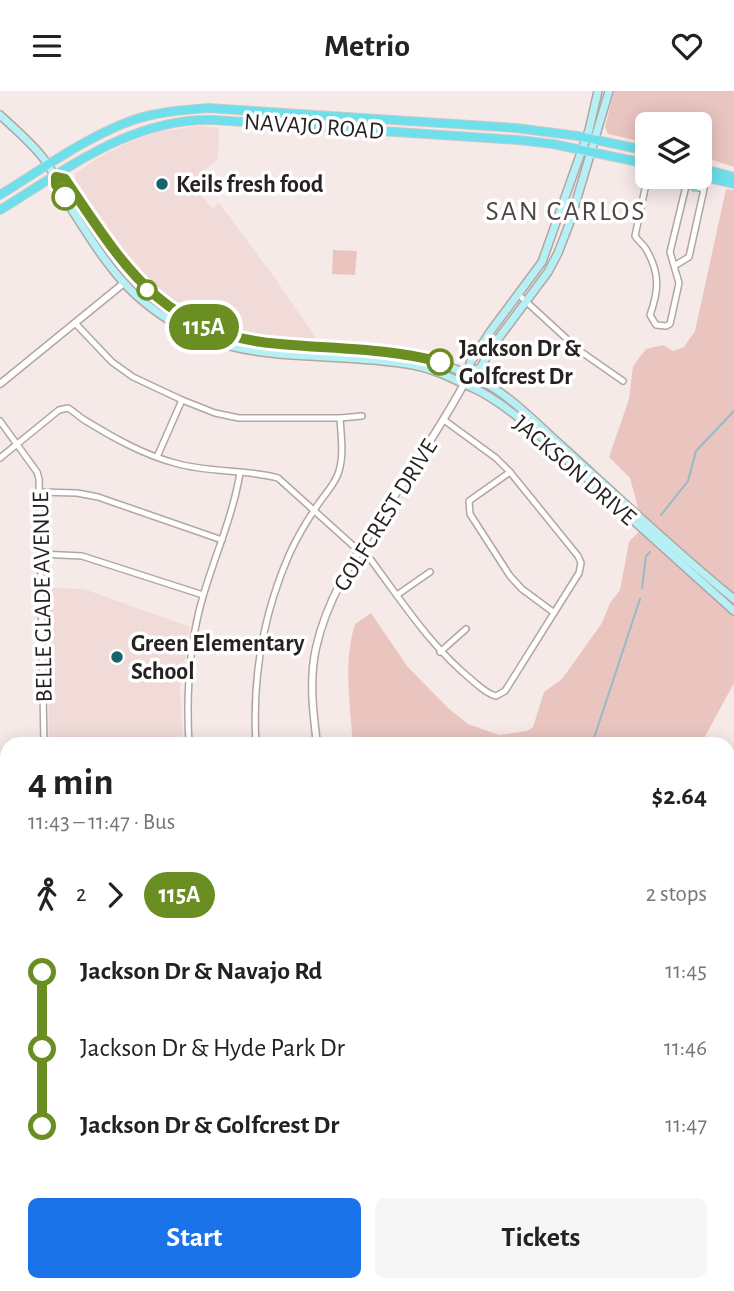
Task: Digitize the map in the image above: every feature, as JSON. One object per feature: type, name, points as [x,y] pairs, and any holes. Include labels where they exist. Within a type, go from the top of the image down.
[{"type":"main road","name":"GOLFCREST DRIVE","points":[[590,138],[598,91]]},
{"type":"main road","name":"GOLFCREST DRIVE","points":[[464,384],[474,357],[542,262],[609,91]]},
{"type":"main road","name":"NAVAJO ROAD","points":[[0,195],[111,129],[156,114],[208,108],[516,128],[590,138],[635,148]]},
{"type":"main road","name":"JACKSON DRIVE","points":[[0,114],[48,166],[56,177],[56,185],[124,283],[174,324],[215,343],[256,352],[414,365],[441,373],[476,389],[498,403],[555,449],[734,611]]},
{"type":"main road","points":[[270,127],[271,117],[320,119],[335,116]]},
{"type":"main road","name":"NAVAJO ROAD","points":[[0,210],[119,139],[157,126],[210,120],[270,127],[284,124],[518,140],[586,150],[635,161]]},
{"type":"main road","name":"GOLFCREST DRIVE","points":[[469,375],[481,367],[558,253],[570,222],[586,150]]},
{"type":"main road","points":[[712,173],[734,175]]},
{"type":"main road","points":[[712,176],[734,184]]},
{"type":"main road","name":"JACKSON DRIVE","points":[[56,177],[65,179],[132,275],[146,290],[177,313],[213,331],[279,344],[401,353],[440,362],[503,395],[734,600]]},
{"type":"main road","points":[[117,274],[132,275]]},
{"type":"main road","points":[[124,283],[146,290]]},
{"type":"street","points":[[645,189],[635,236],[648,252],[658,282],[658,292],[650,315],[656,325],[666,326],[671,321],[679,283],[670,252],[689,189]]},
{"type":"street","points":[[674,266],[690,257],[704,190],[700,189]]},
{"type":"street","points":[[0,384],[124,283]]},
{"type":"street","points":[[519,295],[580,351],[623,381]]},
{"type":"street","points":[[75,323],[113,362],[134,377],[215,413],[239,418],[362,416]]},
{"type":"street","name":"GOLFCREST DRIVE","points":[[316,737],[312,698],[316,651],[330,602],[464,384]]},
{"type":"street","points":[[157,457],[182,400]]},
{"type":"street","points":[[0,458],[59,410],[68,408],[86,422],[157,457],[211,471],[278,478],[371,560],[440,652],[487,693],[496,696],[505,691],[579,573],[581,563],[510,472],[496,458],[444,420]]},
{"type":"street","points":[[256,737],[255,690],[268,611],[290,553],[314,509],[338,475],[343,452],[340,418]]},
{"type":"street","name":"BELLE GLADE AVENUE","points":[[0,421],[37,472],[44,737]]},
{"type":"street","points":[[510,472],[469,501],[470,514],[515,583],[553,612]]},
{"type":"street","points":[[190,737],[188,677],[203,596],[235,499],[240,473]]},
{"type":"street","points":[[39,492],[77,493],[97,497],[222,540]]},
{"type":"street","points":[[41,554],[82,556],[203,596]]},
{"type":"street","points":[[397,595],[430,572]]},
{"type":"street","points":[[440,652],[466,629]]},
{"type":"shaded area","points":[[614,91],[734,91],[734,167],[712,160],[712,112],[635,112],[635,140],[608,134],[605,127]]},
{"type":"shaded area","points":[[197,126],[219,128],[218,159],[191,181],[212,209],[219,203],[277,281],[315,337],[315,341],[245,333],[197,318],[174,306],[153,289],[123,255],[76,183],[75,174],[94,160],[125,144],[157,132]]},
{"type":"shaded area","points":[[726,189],[734,190],[734,683],[705,737],[352,737],[348,683],[351,638],[355,624],[371,613],[407,666],[448,708],[468,724],[499,735],[527,731],[533,727],[544,692],[562,679],[602,623],[610,603],[620,590],[629,542],[643,527],[630,478],[609,457],[629,399],[633,366],[646,349],[663,345],[673,351],[684,347],[695,331]]},
{"type":"shaded area","points":[[333,250],[357,251],[355,275],[332,274]]},
{"type":"shaded area","name":"Green Elementary School","points":[[47,588],[84,589],[190,627],[180,688],[183,737],[49,737]]},
{"type":"waterway","points":[[661,515],[688,481],[696,451],[734,411]]},
{"type":"waterway","points":[[642,588],[646,556],[650,552]]},
{"type":"waterway","points":[[594,737],[640,599]]},
{"type":"bus line","name":"115A","points":[[65,197],[56,185],[56,177],[65,179],[122,263],[146,290],[177,313],[199,325],[226,335],[261,342],[393,352],[440,362]]},
{"type":"place","name":"Keils fresh food","points":[[162,184]]},
{"type":"place","name":"Jackson Dr & Golfcrest Dr","points":[[440,362]]},
{"type":"place","name":"Green Elementary School","points":[[117,657]]},
{"type":"district","name":"SAN CARLOS","points":[[566,210]]}]
